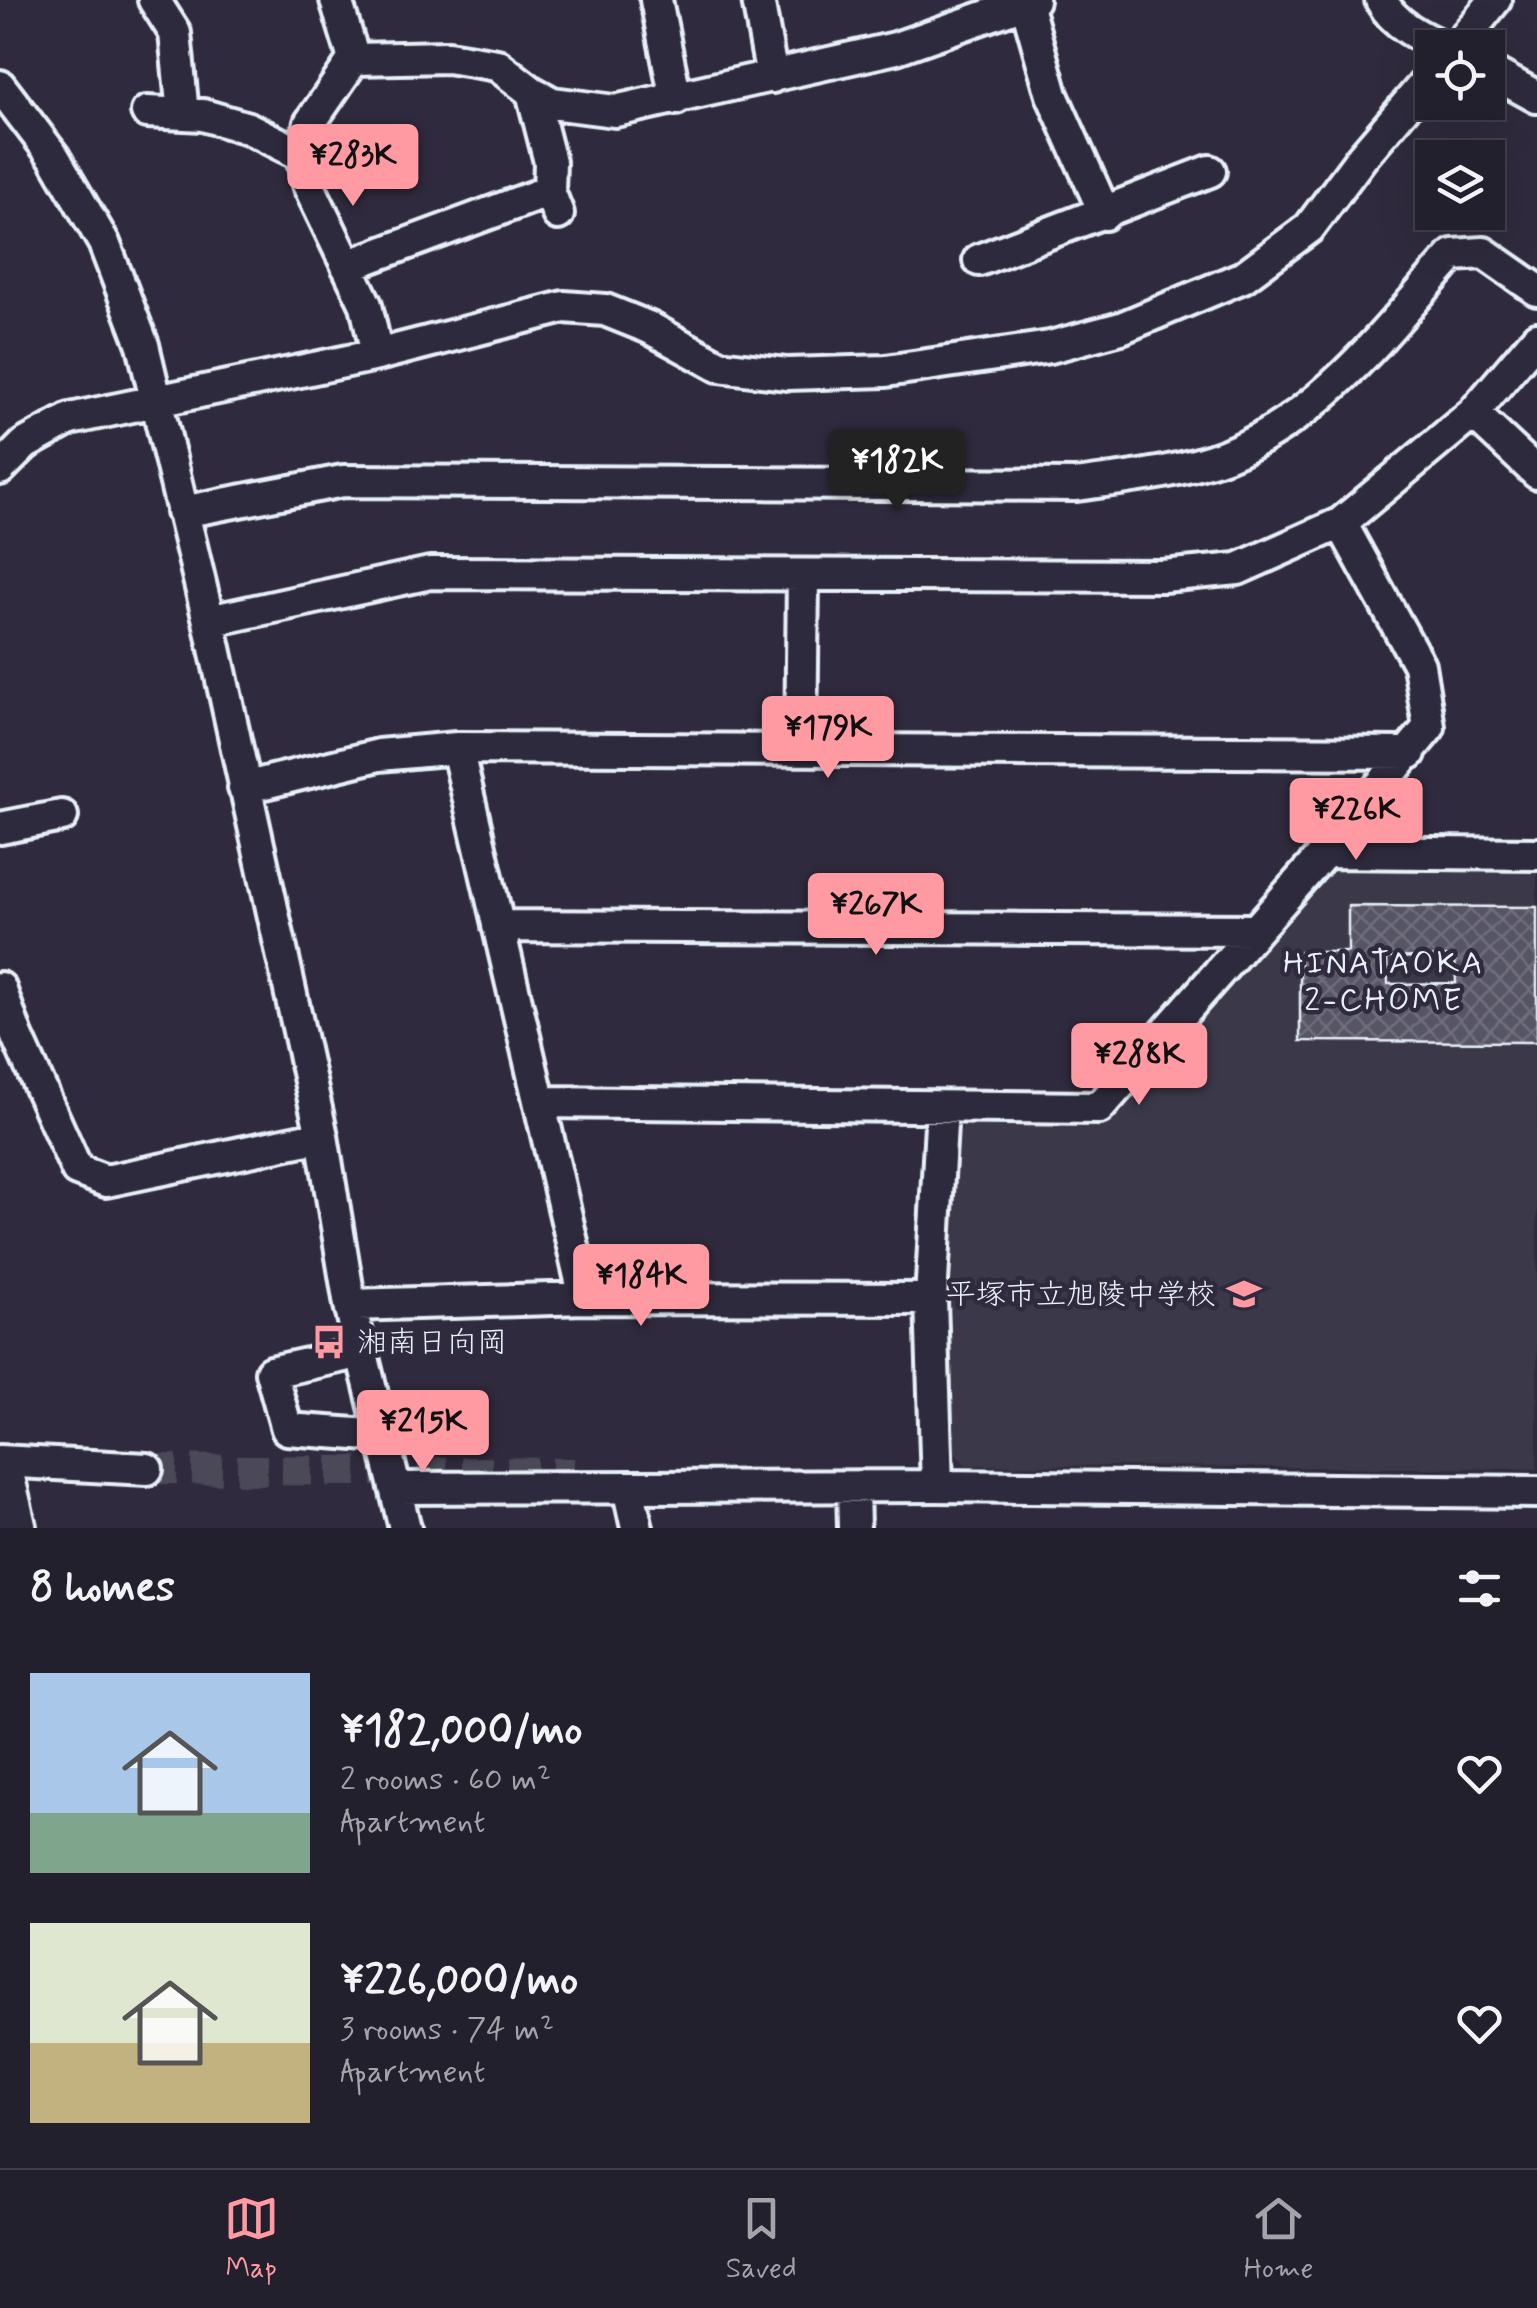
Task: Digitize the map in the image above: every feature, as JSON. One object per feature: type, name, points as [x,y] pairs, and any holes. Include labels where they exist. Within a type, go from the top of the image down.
[{"type":"highway","points":[[0,1472],[12,1523]]},
{"type":"street","points":[[154,0],[174,32],[184,114]]},
{"type":"street","points":[[336,0],[354,59]]},
{"type":"street","points":[[656,0],[676,99]]},
{"type":"street","points":[[758,0],[772,77]]},
{"type":"street","points":[[1382,0],[1386,10],[1415,33]]},
{"type":"street","points":[[1471,30],[1495,0]]},
{"type":"street","points":[[354,59],[448,57],[497,65],[552,103],[615,110],[896,48],[1014,4],[1105,214]]},
{"type":"street","points":[[354,59],[310,123],[302,155],[308,184],[366,305],[377,354]]},
{"type":"street","points":[[1505,80],[1537,98]]},
{"type":"street","points":[[0,86],[54,157],[104,242],[143,345],[209,621],[322,1136],[350,1304],[405,1528]]},
{"type":"street","points":[[348,266],[553,203],[550,162],[532,92]]},
{"type":"street","points":[[0,469],[25,444],[70,420],[377,354],[564,307],[606,310],[650,328],[719,366],[788,374],[886,371],[1050,348],[1121,328],[1242,278],[1309,228],[1415,95]]},
{"type":"street","points":[[147,112],[204,115],[248,128],[302,155]]},
{"type":"street","points":[[979,260],[1210,171]]},
{"type":"street","points":[[182,512],[344,481],[1076,485],[1149,474],[1226,455],[1301,414],[1350,370],[1453,255],[1484,253],[1537,290]]},
{"type":"street","points":[[209,621],[430,573],[1163,576],[1238,569],[1341,523],[1473,413],[1537,338]]},
{"type":"street","points":[[1473,413],[1537,473]]},
{"type":"street","points":[[541,1102],[1098,1108],[1430,727],[1419,665],[1341,523]]},
{"type":"street","points":[[802,750],[803,576]]},
{"type":"street","points":[[244,788],[379,755],[458,748],[1410,754]]},
{"type":"street","points":[[458,748],[585,1298]]},
{"type":"street","points":[[0,828],[62,816]]},
{"type":"street","points":[[1325,852],[1537,854]]},
{"type":"street","points":[[498,926],[1254,930]]},
{"type":"street","points":[[0,988],[17,1036],[77,1170],[106,1181],[322,1136]]},
{"type":"street","points":[[937,1486],[931,1299],[942,1106]]},
{"type":"street","points":[[350,1304],[585,1298],[931,1299]]},
{"type":"street","points":[[362,1352],[272,1372],[287,1429],[383,1436]]},
{"type":"street","points":[[0,1461],[147,1469]]},
{"type":"street","points":[[396,1488],[937,1486],[1537,1492]]},
{"type":"street","points":[[628,1487],[637,1528]]},
{"type":"street","points":[[853,1487],[854,1528]]},
{"type":"shaded area","name":"平塚市立旭陵中学校","points":[[1342,865],[1537,867],[1537,1469],[966,1465],[950,1448],[953,1141],[967,1122],[1105,1118],[1319,874]]},
{"type":"building","points":[[1348,906],[1537,907],[1537,1042],[1300,1041],[1300,952],[1348,952]],"holes":[[[1455,956],[1456,983],[1388,984],[1387,958]]]},
{"type":"tunnel","points":[[147,1469],[574,1473]]},
{"type":"place","name":"平塚市立旭陵中学校","points":[[1244,1294]]},
{"type":"place","name":"湘南日向岡","points":[[329,1342]]},
{"type":"district","name":"HINATAOKA 2-CHOME","points":[[1384,980]]}]
